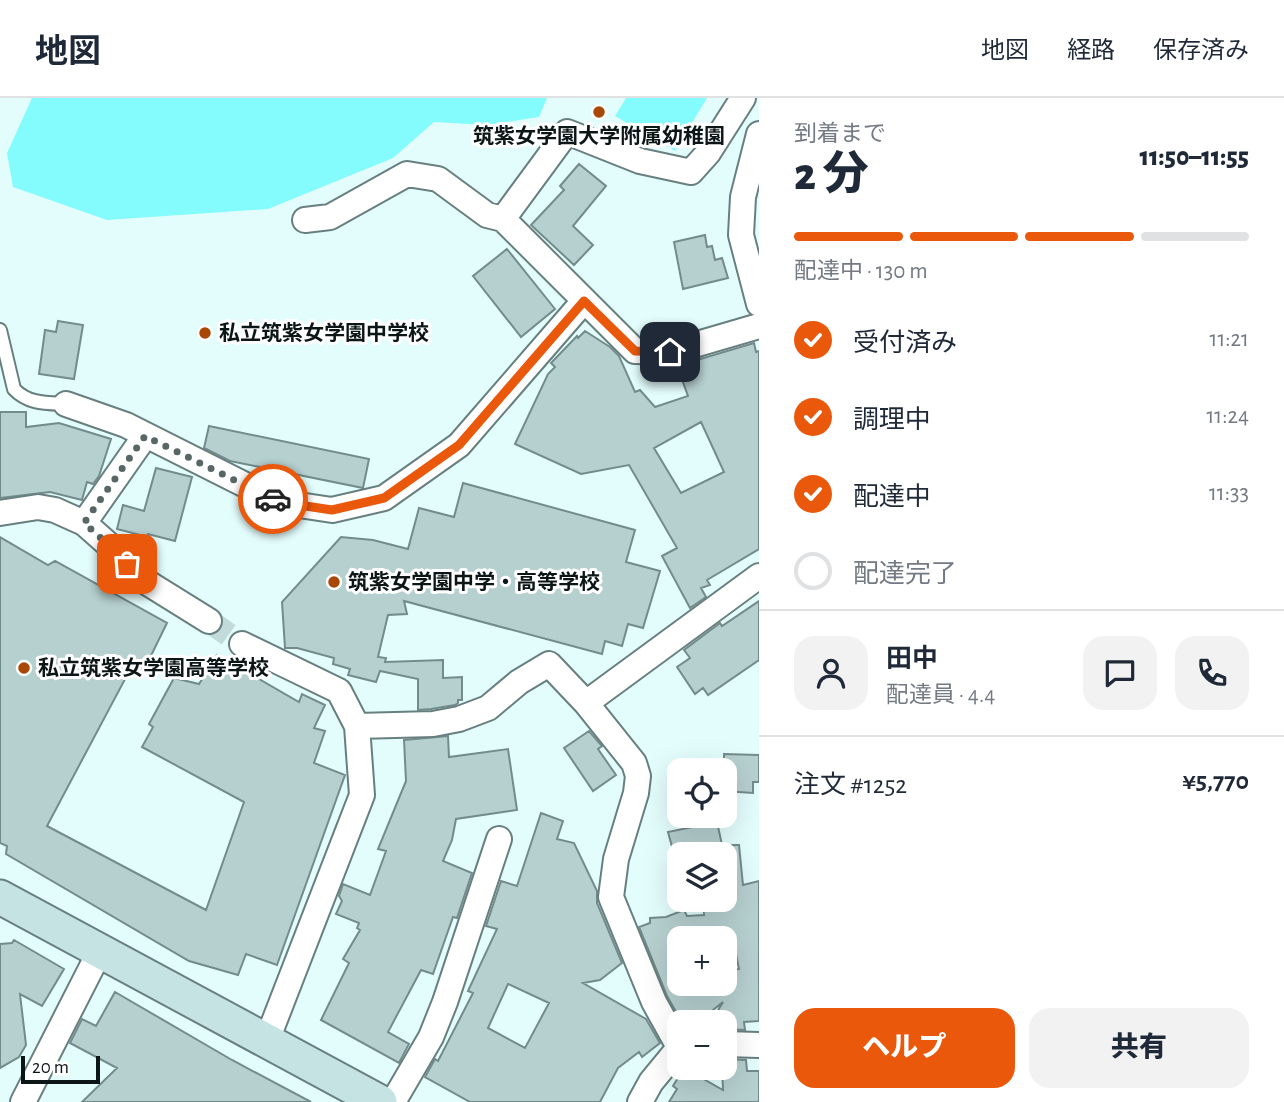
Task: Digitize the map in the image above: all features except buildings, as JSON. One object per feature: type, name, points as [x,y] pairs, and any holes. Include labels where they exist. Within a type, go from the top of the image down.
[{"type":"street","points":[[503,219],[567,132],[640,161],[691,172],[708,153],[743,98]]},
{"type":"street","points":[[759,134],[743,197],[741,235],[759,304]]},
{"type":"street","points":[[305,220],[330,217],[407,174],[438,179],[488,215],[503,219],[635,351],[670,352],[759,326]]},
{"type":"street","points":[[66,404],[126,425],[279,502],[332,510],[384,498],[459,445],[584,301]]},
{"type":"street","points":[[84,523],[145,436]]},
{"type":"street","points":[[0,513],[38,507],[55,510],[84,523],[118,553],[135,575],[209,621]]},
{"type":"street","points":[[586,703],[759,576]]},
{"type":"street","points":[[242,644],[339,691],[358,726],[362,795],[267,1040]]},
{"type":"street","points":[[358,726],[433,724],[459,719],[488,708],[519,682],[549,664],[586,703],[634,763],[638,776],[636,793],[616,859],[611,897],[654,1002],[667,1026]]},
{"type":"street","points":[[393,1102],[431,1037],[441,1014],[499,839]]},
{"type":"street","points":[[0,897],[380,1102]]},
{"type":"street","points":[[23,1102],[100,949]]},
{"type":"street","points":[[737,1044],[759,1045]]},
{"type":"street","points":[[640,1102],[651,1082],[667,1063]]},
{"type":"lane","points":[[0,330],[14,389],[20,396],[34,402],[66,404]]},
{"type":"shaded area","points":[[32,98],[547,98],[539,117],[486,125],[434,122],[393,158],[268,209],[107,220],[13,187],[7,153]]},
{"type":"shaded area","points":[[626,98],[707,98],[675,151],[615,116]]},
{"type":"tunnel","points":[[209,621],[242,644]]},
{"type":"way so far","points":[[127,564],[84,523],[145,436],[273,499]]},
{"type":"place","name":"筑紫女学園大学附属幼稚園","points":[[599,112]]},
{"type":"place","name":"私立筑紫女学園中学校","points":[[205,333]]},
{"type":"place","name":"筑紫女学園中学・高等学校","points":[[334,582]]},
{"type":"place","name":"私立筑紫女学園高等学校","points":[[24,668]]},
{"type":"route","points":[[273,499],[332,510],[384,498],[459,445],[584,301],[635,351],[670,352]]}]
